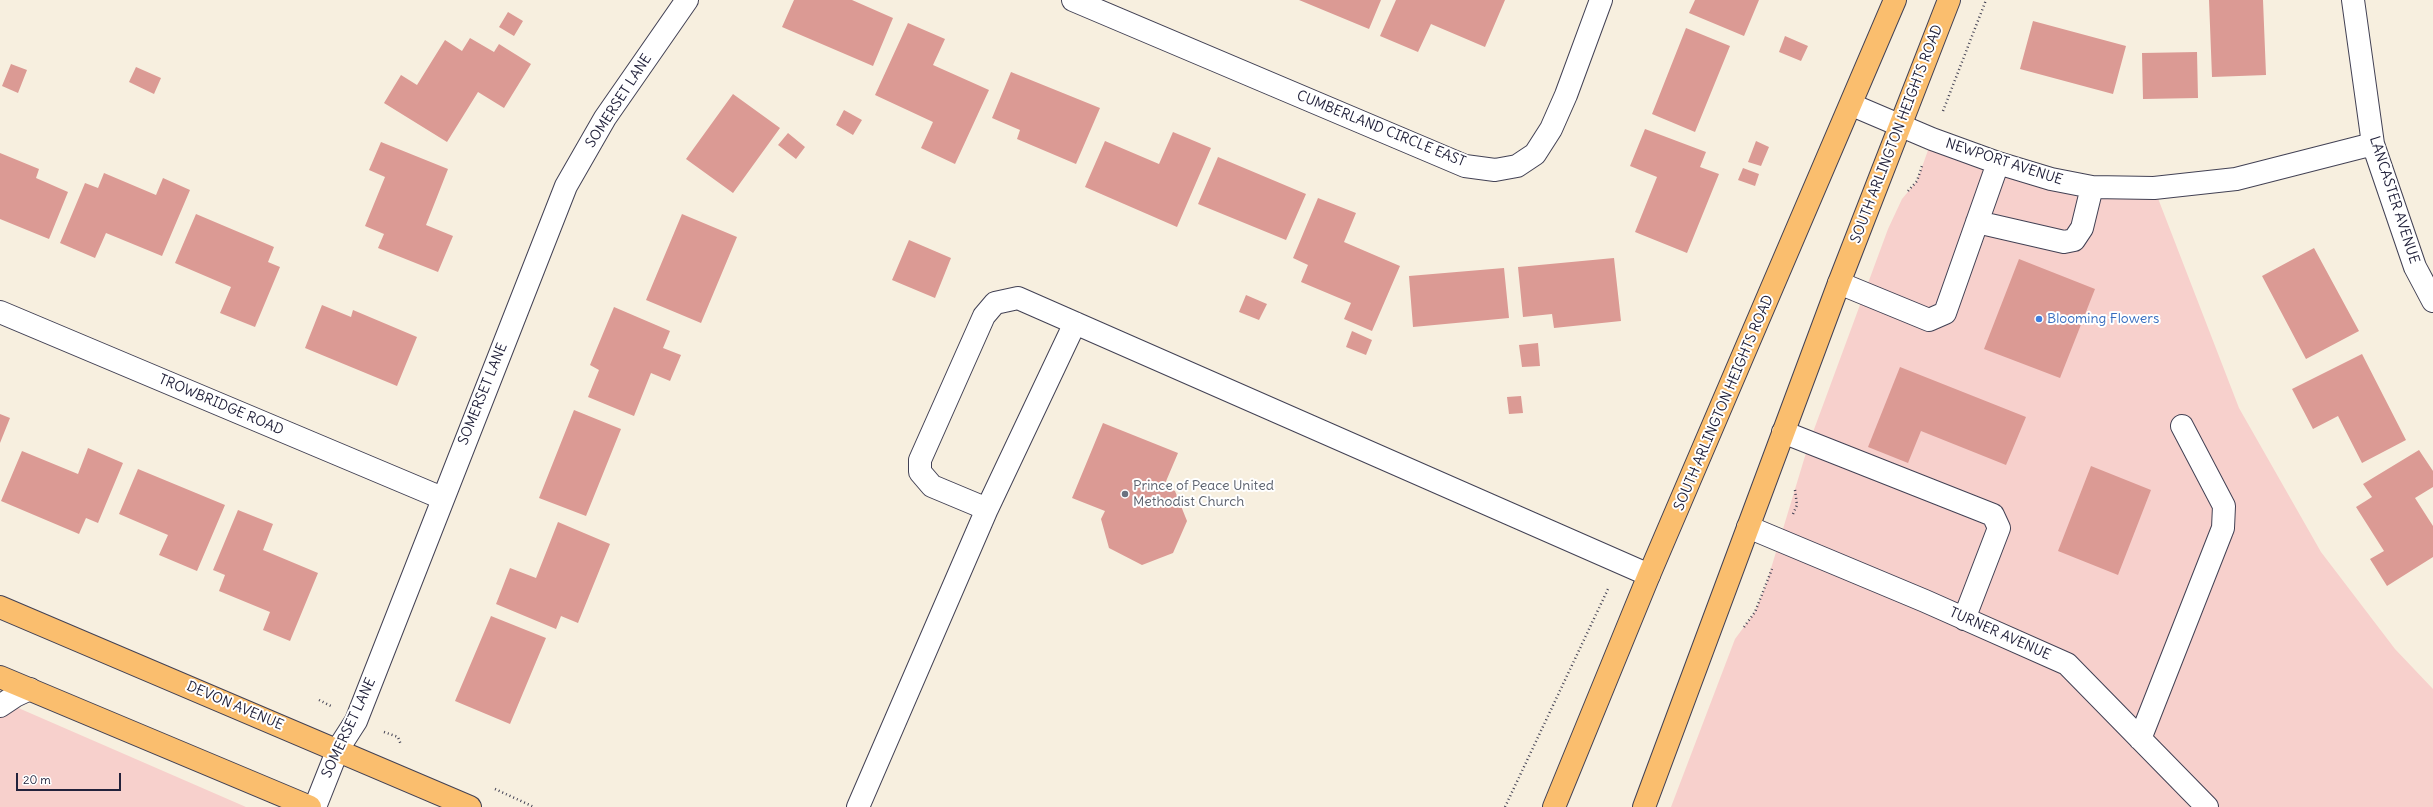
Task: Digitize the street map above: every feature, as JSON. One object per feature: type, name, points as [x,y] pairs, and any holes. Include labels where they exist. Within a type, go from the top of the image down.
[{"type":"main road","name":"SOUTH ARLINGTON HEIGHTS ROAD","points":[[1554,807],[1649,575],[1852,105],[1895,0]]},
{"type":"main road","name":"SOUTH ARLINGTON HEIGHTS ROAD","points":[[1644,807],[1680,715],[1838,283],[1898,126],[1949,0]]},
{"type":"main road","name":"DEVON AVENUE","points":[[0,606],[338,749],[470,807]]},
{"type":"main road","points":[[0,677],[310,807]]},
{"type":"street","name":"SOMERSET LANE","points":[[315,807],[338,749],[356,720],[442,498],[566,186],[605,118],[688,0]]},
{"type":"street","name":"CUMBERLAND CIRCLE EAST","points":[[1073,0],[1465,166],[1495,170],[1517,166],[1536,154],[1551,129],[1566,95],[1601,0]]},
{"type":"street","name":"LANCASTER AVENUE","points":[[2353,0],[2373,144],[2416,267],[2433,301]]},
{"type":"street","name":"NEWPORT AVENUE","points":[[1852,105],[1898,126],[1998,163],[2051,179],[2092,187],[2154,188],[2236,179],[2373,144]]},
{"type":"street","points":[[1838,283],[1929,320],[1944,313],[1998,163]]},
{"type":"street","points":[[1977,222],[2064,242],[2074,240],[2082,228],[2092,187]]},
{"type":"street","points":[[987,508],[932,486],[920,472],[920,460],[984,316],[995,303],[1018,298],[1649,575]]},
{"type":"street","name":"TROWBRIDGE ROAD","points":[[0,312],[442,498]]},
{"type":"street","points":[[858,807],[987,508],[1074,323]]},
{"type":"street","points":[[2140,739],[2222,528],[2224,506],[2182,426]]},
{"type":"street","points":[[1783,432],[1993,515],[1999,528],[1964,619]]},
{"type":"street","name":"TURNER AVENUE","points":[[1748,527],[2067,664],[2207,807]]},
{"type":"street","points":[[0,706],[15,696],[30,689]]},
{"type":"path","points":[[1917,181],[1986,0]]},
{"type":"shaded area","points":[[1932,139],[1998,163],[2154,188],[2239,408],[2321,552],[2395,649],[2433,689],[2433,807],[1671,807],[1735,639],[1755,612],[1766,585],[1809,443],[1888,229],[1902,199],[1917,181]]},
{"type":"shaded area","points":[[0,700],[246,807],[0,807]]},
{"type":"building","points":[[794,0],[852,0],[893,18],[873,66],[782,27]]},
{"type":"building","points":[[1299,0],[1381,0],[1369,29]]},
{"type":"building","points":[[1396,0],[1505,0],[1485,47],[1431,24],[1418,52],[1380,36]]},
{"type":"building","points":[[1695,0],[1759,0],[1744,36],[1689,13]]},
{"type":"building","points":[[2209,0],[2263,0],[2266,75],[2212,77]]},
{"type":"building","points":[[508,12],[523,21],[514,36],[499,27]]},
{"type":"building","points":[[2033,21],[2126,46],[2113,94],[2020,69]]},
{"type":"building","points":[[908,23],[945,39],[933,65],[989,90],[955,164],[921,148],[933,122],[875,95]]},
{"type":"building","points":[[1686,28],[1730,46],[1695,132],[1652,114]]},
{"type":"building","points":[[1785,36],[1808,46],[1801,61],[1779,52]]},
{"type":"building","points":[[470,38],[494,52],[499,44],[531,64],[504,108],[478,92],[447,142],[384,103],[401,75],[417,85],[445,40],[462,51]]},
{"type":"building","points":[[2197,52],[2198,98],[2143,99],[2142,53]]},
{"type":"building","points":[[11,64],[27,70],[18,93],[2,86]]},
{"type":"building","points":[[136,67],[161,78],[154,94],[129,82]]},
{"type":"building","points":[[1011,72],[1100,108],[1076,164],[1017,139],[1020,130],[992,118]]},
{"type":"building","points":[[733,94],[780,128],[733,193],[686,159]]},
{"type":"building","points":[[844,110],[862,120],[853,135],[836,125]]},
{"type":"building","points":[[1645,129],[1706,152],[1700,167],[1719,174],[1687,253],[1635,232],[1657,177],[1630,166]]},
{"type":"building","points":[[1173,132],[1211,148],[1177,227],[1085,187],[1105,141],[1159,164]]},
{"type":"building","points":[[788,133],[805,147],[796,159],[778,145]]},
{"type":"building","points":[[1756,141],[1769,147],[1761,166],[1748,162]]},
{"type":"building","points":[[381,142],[448,169],[426,225],[453,236],[438,272],[378,248],[384,234],[365,226],[385,177],[369,170]]},
{"type":"building","points":[[0,153],[39,169],[36,178],[68,192],[49,239],[0,219]]},
{"type":"building","points":[[1218,157],[1306,194],[1286,240],[1198,204]]},
{"type":"building","points":[[1743,168],[1759,174],[1755,186],[1738,180]]},
{"type":"building","points":[[104,173],[156,195],[163,178],[190,190],[162,256],[106,233],[95,258],[60,243],[85,183],[98,188]]},
{"type":"building","points":[[1318,198],[1356,213],[1344,242],[1400,266],[1372,331],[1344,319],[1351,303],[1301,282],[1308,265],[1293,258]]},
{"type":"building","points":[[196,214],[274,247],[268,262],[280,267],[255,327],[220,313],[231,287],[175,263]]},
{"type":"building","points":[[682,214],[737,237],[701,323],[646,300]]},
{"type":"building","points":[[909,240],[951,258],[935,298],[892,280]]},
{"type":"building","points":[[2314,248],[2359,331],[2306,359],[2262,276]]},
{"type":"building","points":[[1614,258],[1621,321],[1554,328],[1552,314],[1523,317],[1518,267]]},
{"type":"building","name":"Blooming Flowers","points":[[2019,259],[2095,289],[2060,378],[1984,349]]},
{"type":"building","points":[[1504,268],[1509,318],[1413,327],[1409,276]]},
{"type":"building","points":[[1246,295],[1267,304],[1259,320],[1239,312]]},
{"type":"building","points":[[322,305],[351,317],[353,310],[417,337],[397,386],[305,348]]},
{"type":"building","points":[[614,307],[670,331],[663,348],[681,355],[670,381],[651,373],[634,416],[588,397],[599,370],[590,365]]},
{"type":"building","points":[[1352,331],[1372,340],[1366,355],[1346,347]]},
{"type":"building","points":[[1538,343],[1540,366],[1522,367],[1519,345]]},
{"type":"building","points":[[2362,354],[2406,440],[2362,463],[2338,416],[2313,429],[2292,389]]},
{"type":"building","points":[[1900,367],[2026,417],[2006,465],[1921,431],[1908,463],[1868,447]]},
{"type":"building","points":[[1521,396],[1523,413],[1509,414],[1507,397]]},
{"type":"building","points":[[574,410],[621,429],[586,516],[539,498]]},
{"type":"building","points":[[0,414],[10,418],[0,443]]},
{"type":"building","name":"Prince of Peace United Methodist Church","points":[[1103,423],[1178,453],[1164,486],[1175,491],[1187,521],[1173,553],[1142,565],[1109,548],[1101,519],[1105,511],[1072,498]]},
{"type":"building","points":[[88,448],[123,463],[98,523],[86,518],[79,534],[1,501],[22,451],[78,474]]},
{"type":"building","points":[[2419,450],[2433,471],[2433,487],[2415,498],[2433,526],[2433,557],[2387,586],[2370,559],[2384,551],[2356,507],[2372,497],[2363,484]]},
{"type":"building","points":[[2091,466],[2151,490],[2118,575],[2058,551]]},
{"type":"building","points":[[138,469],[225,505],[197,571],[159,555],[168,535],[119,514]]},
{"type":"building","points":[[238,510],[273,524],[263,550],[318,573],[290,641],[263,630],[270,612],[219,591],[225,575],[213,570]]},
{"type":"building","points":[[558,522],[610,544],[578,623],[561,616],[556,629],[496,604],[510,568],[536,578]]},
{"type":"building","points":[[491,616],[546,638],[510,724],[455,701]]},
{"type":"place","name":"Blooming Flowers","points":[[2039,319]]},
{"type":"place","name":"Prince of Peace United Methodist Church","points":[[1125,494]]}]
